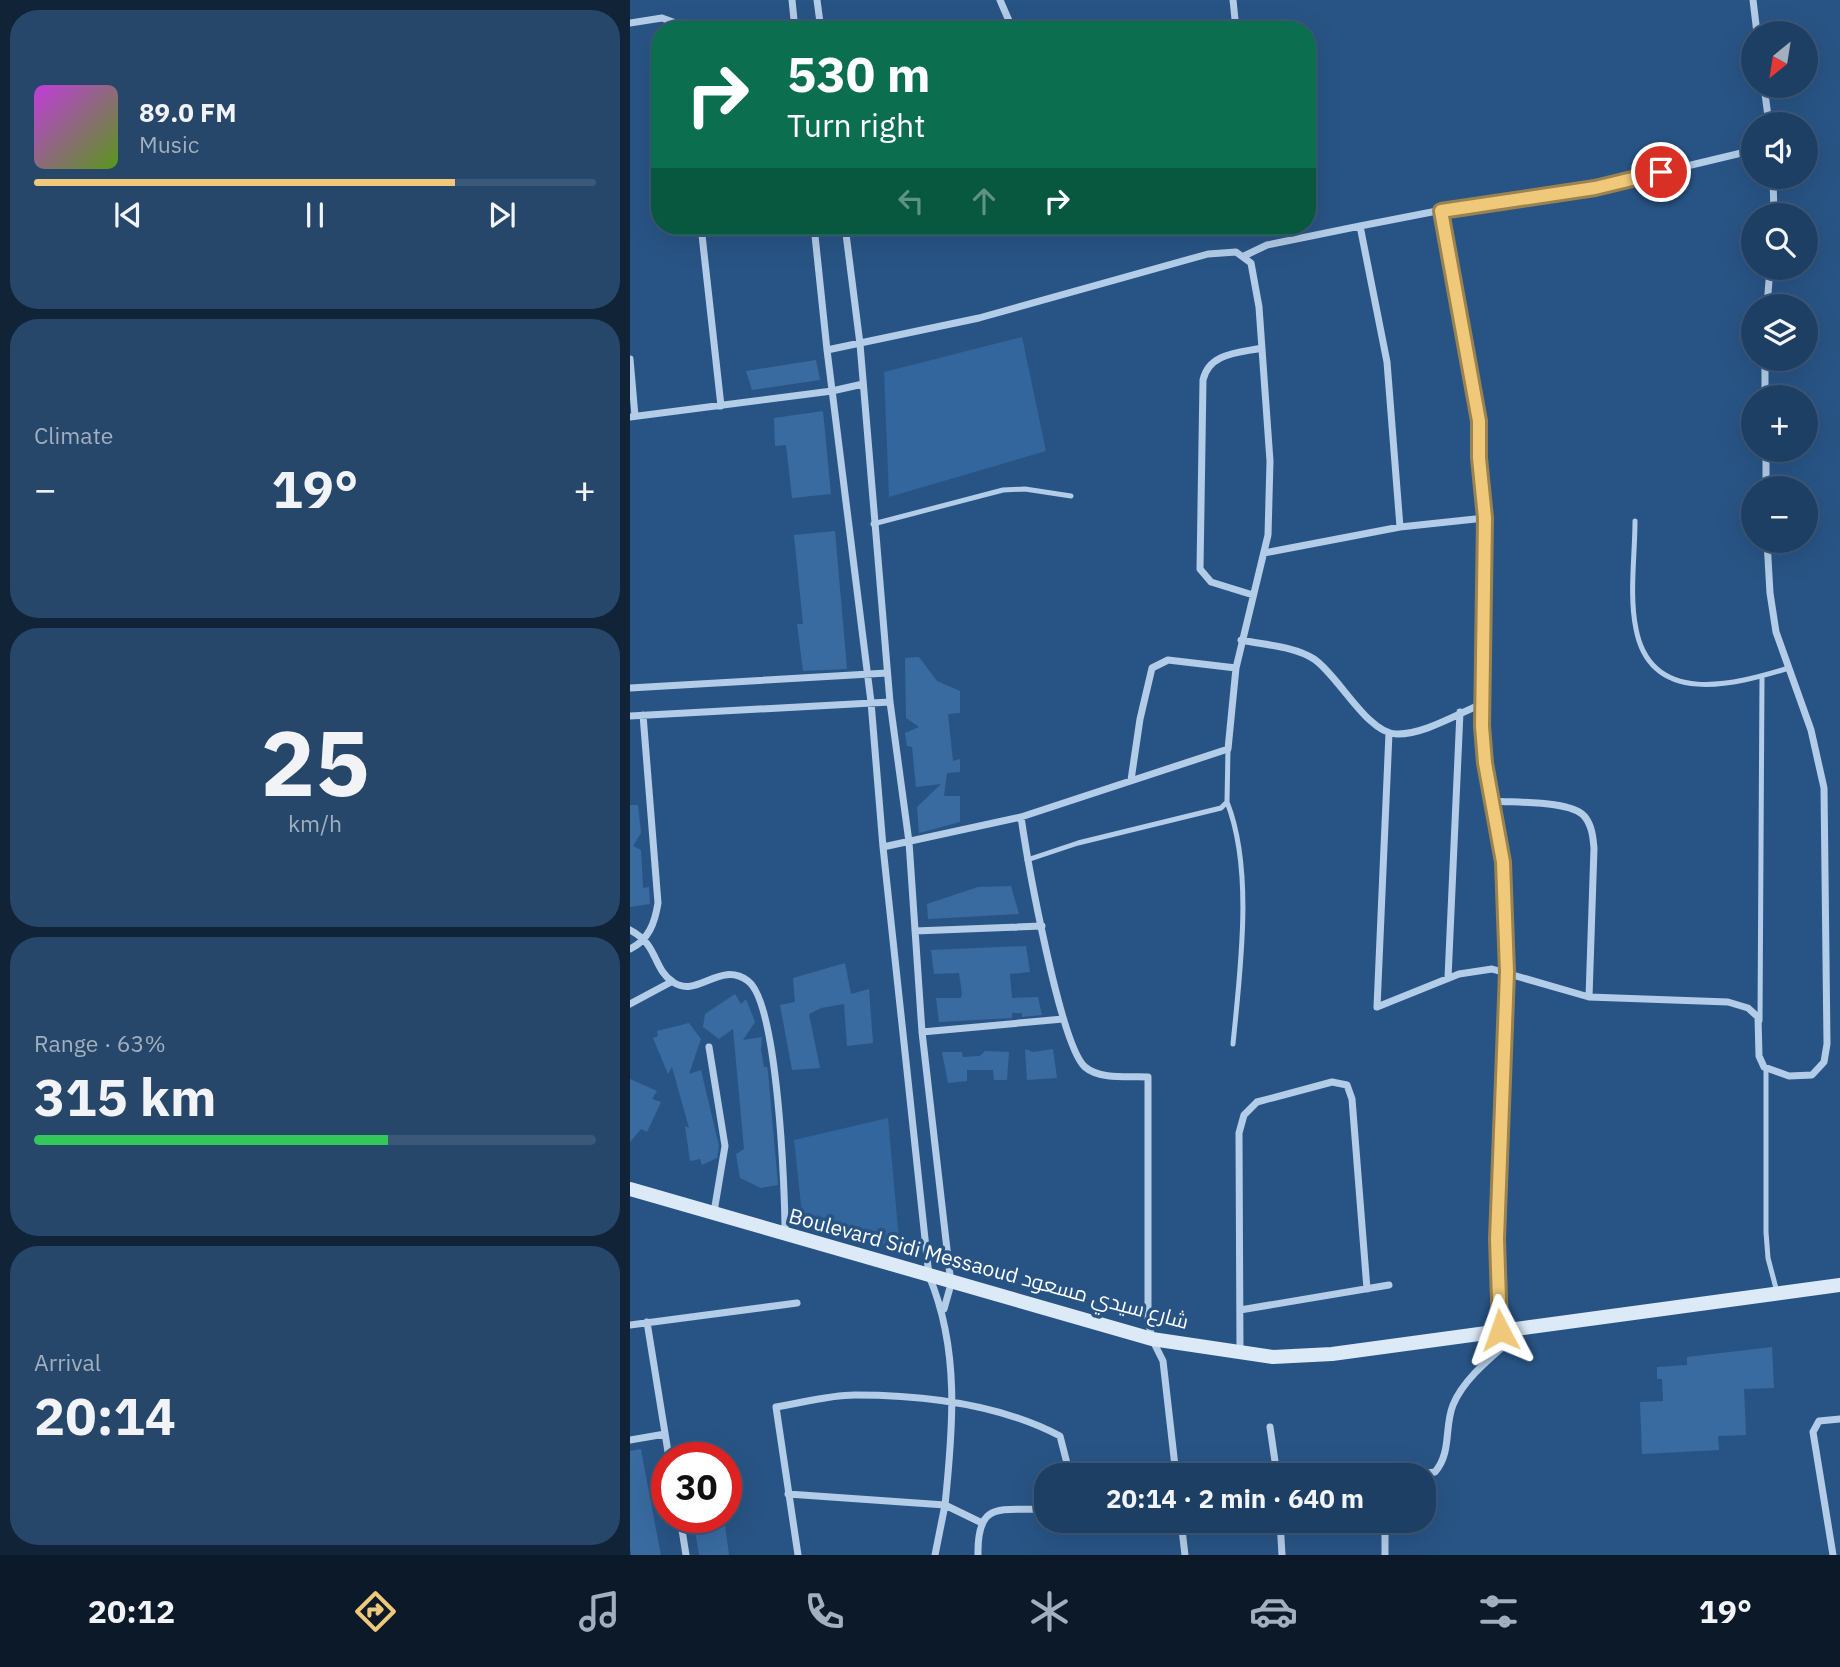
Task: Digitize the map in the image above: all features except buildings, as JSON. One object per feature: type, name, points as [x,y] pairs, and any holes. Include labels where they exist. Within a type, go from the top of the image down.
[{"type":"street","points":[[792,0],[794,21]]},
{"type":"street","points":[[817,0],[820,21]]},
{"type":"street","points":[[1000,0],[1009,21]]},
{"type":"street","points":[[1233,0],[1234,21]]},
{"type":"street","points":[[1753,0],[1756,21]]},
{"type":"street","points":[[630,23],[662,18],[670,21]]},
{"type":"street","points":[[1244,256],[1267,246],[1360,226],[1595,188],[1741,153]]},
{"type":"street","points":[[1441,211],[1479,421],[1479,458],[1485,518],[1482,704],[1485,763],[1493,802],[1563,806],[1580,812],[1589,824],[1594,848],[1589,998]]},
{"type":"street","points":[[1360,226],[1387,362],[1400,527]]},
{"type":"street","points":[[702,235],[721,406]]},
{"type":"street","points":[[815,235],[871,702],[883,847],[929,1276],[944,1309],[954,1402],[945,1505],[935,1555]]},
{"type":"street","points":[[846,235],[860,344],[890,702],[909,842],[922,1032],[951,1284],[944,1309]]},
{"type":"street","points":[[827,350],[979,318],[1208,254],[1236,252],[1251,263],[1262,348],[1270,461],[1268,536],[1241,640],[1228,749],[1021,817],[883,847]]},
{"type":"street","points":[[1253,595],[1211,582],[1200,569],[1203,380],[1206,369],[1215,359],[1262,348]]},
{"type":"street","points":[[630,359],[633,416],[832,391],[863,384]]},
{"type":"street","points":[[1264,553],[1400,527],[1485,518]]},
{"type":"street","points":[[1389,733],[1377,1007],[1448,978],[1484,969],[1507,972],[1589,998],[1728,1002],[1748,1008],[1760,1021],[1759,1056],[1766,1069],[1789,1076],[1812,1075],[1824,1062],[1827,1044],[1824,788],[1814,737],[1772,613],[1768,553]]},
{"type":"street","points":[[1241,640],[1299,652],[1313,659],[1365,714],[1389,733],[1404,734],[1482,704]]},
{"type":"street","points":[[1131,780],[1140,719],[1152,668],[1168,660],[1236,668]]},
{"type":"street","points":[[630,688],[887,673]]},
{"type":"street","points":[[630,716],[890,702]]},
{"type":"street","points":[[1448,978],[1460,712]]},
{"type":"street","points":[[630,949],[645,938],[655,921],[658,903],[643,715]]},
{"type":"street","points":[[1021,817],[1027,860],[1063,1019],[1084,1066],[1096,1073],[1148,1077],[1148,1318],[1152,1339],[1163,1361],[1175,1463]]},
{"type":"street","points":[[915,931],[1042,926]]},
{"type":"street","points":[[630,930],[645,938],[671,982],[682,987],[694,986],[723,974],[738,975],[751,983],[758,995],[766,1016],[782,1142],[785,1234]]},
{"type":"street","points":[[1500,1330],[1497,1239],[1507,972]]},
{"type":"street","points":[[630,1004],[671,982]]},
{"type":"street","points":[[922,1032],[1063,1019]]},
{"type":"street","points":[[709,1047],[725,1146],[713,1213]]},
{"type":"street","points":[[1240,1354],[1239,1133],[1244,1115],[1257,1102],[1332,1082],[1347,1085],[1352,1099],[1367,1289]]},
{"type":"street","name":"Boulevard Sidi Messaoud شارع سيدي مسعود","points":[[630,1189],[951,1284],[1152,1339],[1240,1354],[1308,1357],[1840,1285]]},
{"type":"street","points":[[1240,1310],[1390,1285]]},
{"type":"street","points":[[630,1325],[797,1303]]},
{"type":"street","points":[[647,1322],[666,1442]]},
{"type":"street","points":[[1436,1471],[1441,1465],[1451,1409],[1458,1395],[1525,1327]]},
{"type":"street","points":[[798,1555],[775,1407],[854,1395],[954,1402],[1034,1423],[1060,1436],[1067,1463]]},
{"type":"street","points":[[1833,1555],[1814,1432],[1819,1421],[1840,1419]]},
{"type":"street","points":[[1270,1427],[1275,1463]]},
{"type":"street","points":[[630,1440],[665,1434]]},
{"type":"street","points":[[788,1494],[945,1505],[980,1522]]},
{"type":"street","points":[[978,1555],[980,1522],[992,1512],[1034,1510]]},
{"type":"street","points":[[683,1533],[686,1555]]},
{"type":"street","points":[[1182,1533],[1185,1555]]},
{"type":"street","points":[[1281,1533],[1282,1555]]},
{"type":"street","points":[[1385,1533],[1385,1555]]},
{"type":"lane","points":[[873,524],[1003,490],[1024,489],[1071,496]]},
{"type":"lane","points":[[1635,521],[1636,629],[1653,670],[1671,679],[1703,684],[1729,683],[1789,668]]},
{"type":"lane","points":[[1760,1021],[1762,676]]},
{"type":"lane","points":[[1228,749],[1227,802],[1237,828],[1242,942],[1233,1044]]},
{"type":"lane","points":[[1027,860],[1078,843],[1211,812],[1227,802]]},
{"type":"lane","points":[[1493,802],[1503,862],[1507,972]]},
{"type":"lane","points":[[1766,1069],[1766,1232],[1768,1258],[1777,1292]]},
{"type":"shaded area","points":[[1022,337],[1046,451],[889,497],[884,372]]},
{"type":"shaded area","points":[[888,1118],[900,1251],[803,1223],[794,1140]]},
{"type":"route","points":[[1500,1330],[1497,1239],[1507,972],[1501,842],[1485,763],[1482,726],[1485,518],[1479,458],[1479,421],[1441,211],[1473,204],[1595,188],[1661,172]]}]
